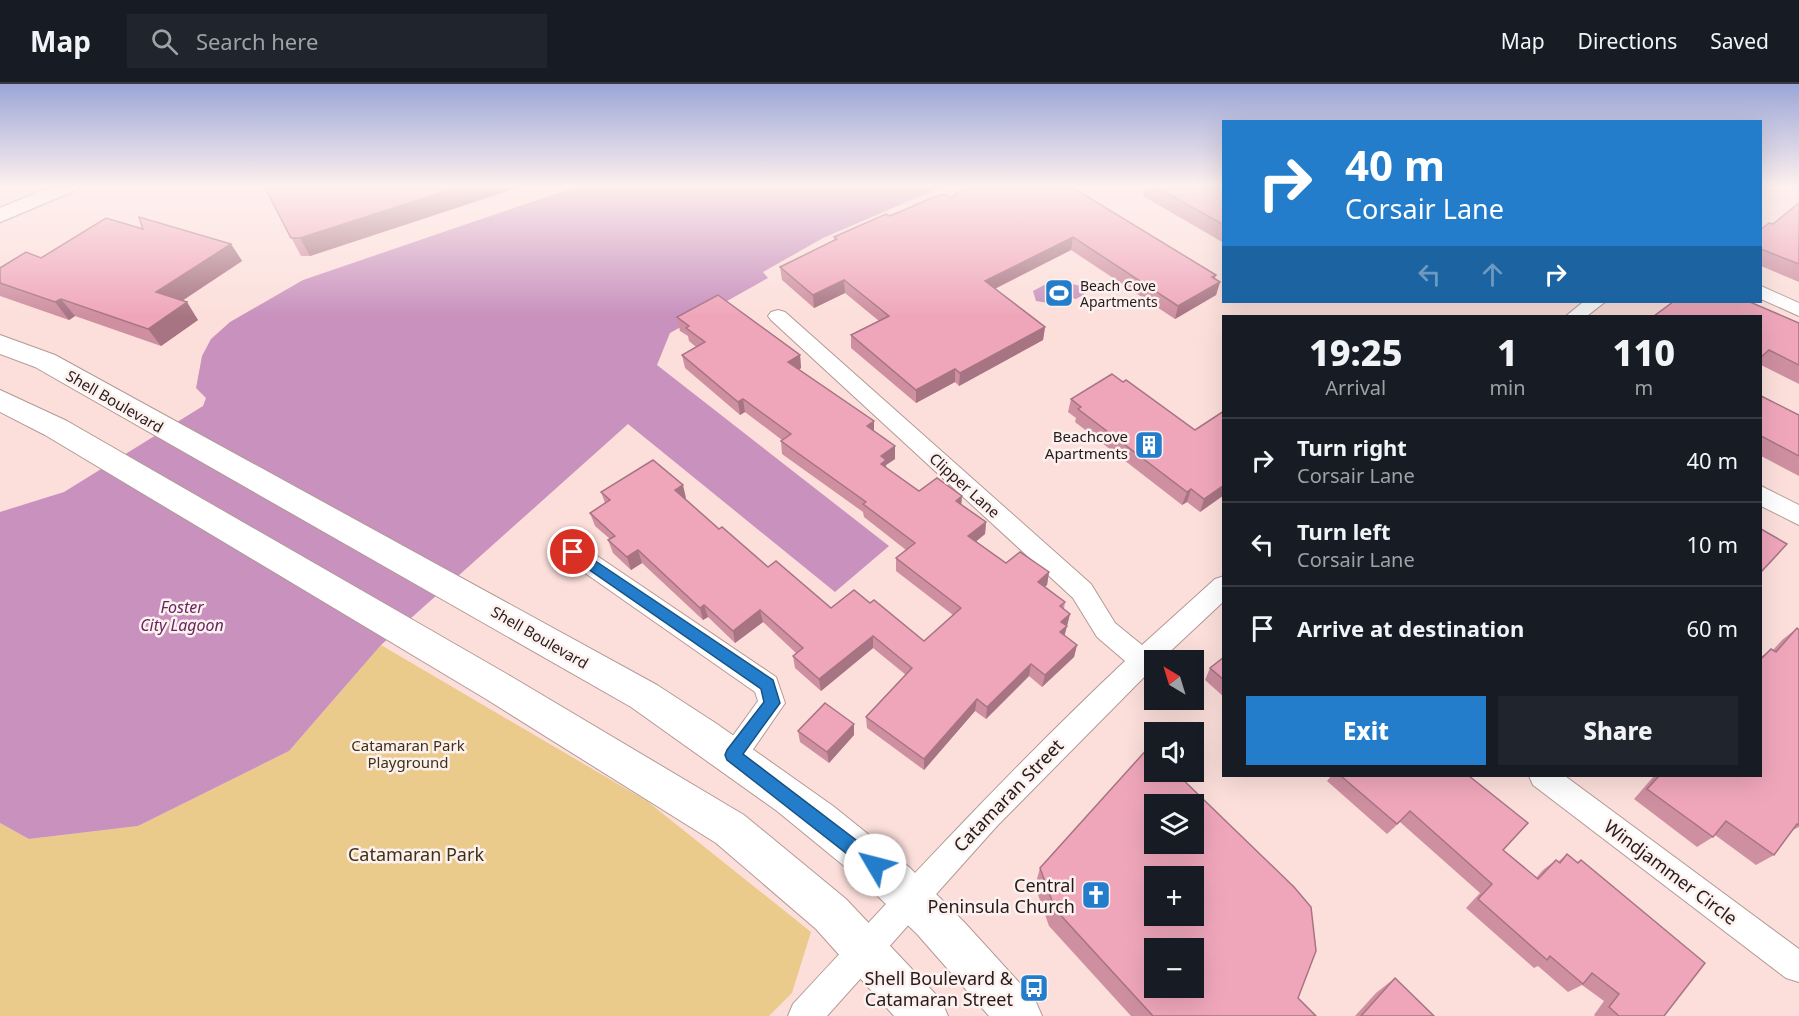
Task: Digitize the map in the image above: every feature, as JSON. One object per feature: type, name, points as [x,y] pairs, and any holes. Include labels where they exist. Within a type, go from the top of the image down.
[{"type":"main road","name":"Shell Boulevard","points":[[0,344],[45,361],[644,696],[733,755],[875,865],[910,898],[1019,1016]]},
{"type":"main road","points":[[0,400],[56,428],[499,688],[730,829],[831,914],[925,1016]]},
{"type":"street","points":[[1762,292],[1799,310]]},
{"type":"street","points":[[1576,315],[1594,303]]},
{"type":"street","name":"Clipper Lane","points":[[778,316],[1082,591],[1106,630],[1142,660]]},
{"type":"street","points":[[1762,496],[1799,516]]},
{"type":"street","points":[[573,552],[767,685],[772,703],[733,755]]},
{"type":"street","name":"Catamaran Street","points":[[805,1016],[863,948],[1063,738],[1142,660],[1222,588]]},
{"type":"street","name":"Windjammer Circle","points":[[1544,777],[1797,968],[1799,965]]},
{"type":"green space","name":"Catamaran Park","points":[[381,645],[647,801],[811,932],[792,993],[769,1016],[0,1016],[0,823],[29,839],[138,826],[289,751]]},
{"type":"water","name":"Foster City Lagoon","points":[[451,229],[843,229],[763,272],[768,278],[670,333],[657,365],[889,546],[835,592],[628,424],[381,645],[289,751],[138,826],[29,839],[0,823],[0,512],[64,492],[203,406],[206,398],[196,388],[202,356],[211,339],[230,322],[303,280]]},
{"type":"water","name":"Beach Cove Apartments","points":[[1063,282],[1081,286],[1085,294],[1076,299],[1068,297],[1054,304],[1036,301],[1033,291],[1046,284],[1055,287]]},
{"type":"building","points":[[87,229],[182,229],[231,244],[156,292],[187,302],[148,329],[61,299],[55,302],[0,283],[0,268],[26,252],[41,258]]},
{"type":"building","points":[[287,229],[327,229],[300,238],[291,238]]},
{"type":"building","points":[[851,229],[1141,229],[1216,275],[1212,277],[1220,282],[1178,306],[1073,237],[985,281],[1045,327],[960,373],[955,369],[916,390],[851,335],[889,316],[844,280],[813,295],[780,267],[837,239],[834,237]]},
{"type":"building","points":[[1762,229],[1799,229],[1799,264],[1762,249]]},
{"type":"building","points":[[718,295],[800,355],[788,362],[874,421],[867,426],[895,446],[881,456],[886,460],[881,464],[919,491],[937,478],[962,496],[956,501],[986,522],[968,536],[1006,563],[1020,552],[1049,572],[1038,582],[1065,602],[1060,606],[1070,614],[1061,622],[1067,626],[1060,632],[1077,645],[1045,675],[1031,664],[987,707],[977,699],[924,759],[866,717],[912,668],[873,636],[819,679],[793,656],[803,648],[760,610],[733,631],[704,605],[700,608],[638,550],[627,557],[608,540],[615,536],[590,513],[610,500],[601,492],[653,460],[683,485],[675,490],[719,529],[722,527],[768,567],[776,561],[831,608],[854,590],[870,603],[874,600],[924,641],[961,608],[896,558],[915,543],[863,504],[866,502],[781,441],[791,434],[743,399],[738,402],[682,355],[705,342],[686,328],[689,326],[677,317]]},
{"type":"building","points":[[1672,303],[1752,303],[1799,323],[1799,365],[1769,350],[1762,356],[1762,315],[1655,315]]},
{"type":"building","name":"Beachcove Apartments","points":[[1112,374],[1123,382],[1126,380],[1195,430],[1222,412],[1222,486],[1204,499],[1191,489],[1187,492],[1078,409],[1081,407],[1071,399]]},
{"type":"building","points":[[1762,396],[1799,415],[1799,456],[1762,437]]},
{"type":"building","points":[[1762,530],[1787,544],[1762,571]]},
{"type":"building","points":[[1797,628],[1799,630],[1799,825],[1797,824],[1774,855],[1726,821],[1713,837],[1647,789],[1658,777],[1762,777],[1762,658],[1771,649],[1776,652]]},
{"type":"building","points":[[1222,659],[1222,678],[1210,668]]},
{"type":"building","points":[[825,703],[854,724],[827,752],[798,731]]},
{"type":"building","name":"Central Peninsula Church","points":[[1144,753],[1144,782],[1185,782],[1198,794],[1144,794],[1144,854],[1204,854],[1204,800],[1294,887],[1311,907],[1316,951],[1298,998],[1316,1016],[1153,1016],[1055,909],[1040,868]]},
{"type":"building","points":[[1342,777],[1470,777],[1528,823],[1503,850],[1538,879],[1556,860],[1560,863],[1567,854],[1578,863],[1581,860],[1705,963],[1664,1016],[1619,1016],[1609,1007],[1619,994],[1592,973],[1583,984],[1550,956],[1547,960],[1478,899],[1492,884],[1410,811],[1397,824]]},
{"type":"building","points":[[1395,978],[1434,1016],[1361,1016]]},
{"type":"place","name":"Beach Cove Apartments","points":[[1059,293]]},
{"type":"place","name":"Beachcove Apartments","points":[[1149,445]]},
{"type":"place","name":"Central Peninsula Church","points":[[1096,895]]},
{"type":"place","name":"Shell Boulevard & Catamaran Street","points":[[1034,988]]},
{"type":"route","points":[[573,552],[767,685],[772,703],[733,755],[875,865]]},
{"type":"park label","name":"Catamaran Park Playground","points":[[408,754]]}]
